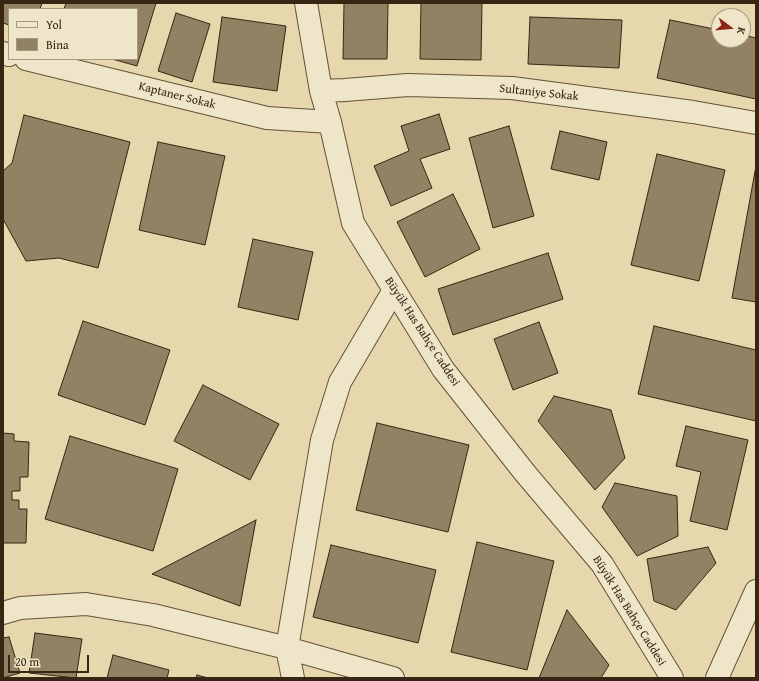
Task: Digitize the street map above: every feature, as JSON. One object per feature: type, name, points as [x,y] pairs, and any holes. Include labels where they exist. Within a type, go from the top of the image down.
[{"type":"street","name":"Büyük Has Bahçe Caddesi","points":[[306,3],[321,91],[330,122],[353,223],[443,369],[525,473],[602,564],[672,678]]},
{"type":"street","name":"Kaptaner Sokak","points":[[30,60],[267,118],[330,122]]},
{"type":"street","name":"Sultaniye Sokak","points":[[321,91],[408,85],[512,88],[692,112],[756,123]]},
{"type":"street","points":[[293,678],[287,648],[322,440],[340,382],[394,290]]},
{"type":"street","points":[[717,678],[756,592]]},
{"type":"street","points":[[3,613],[20,608],[86,604],[153,615],[287,648],[393,678]]},
{"type":"building","points":[[3,3],[42,3],[40,8],[8,8],[8,25],[3,23]]},
{"type":"building","points":[[66,3],[156,3],[137,66],[116,60],[138,60],[138,8],[64,8]]},
{"type":"building","points":[[344,3],[388,3],[387,59],[343,59]]},
{"type":"building","points":[[421,3],[482,3],[481,60],[420,59]]},
{"type":"building","points":[[176,13],[210,24],[192,82],[158,71]]},
{"type":"building","points":[[222,17],[286,26],[277,91],[213,82]]},
{"type":"building","points":[[530,17],[622,20],[619,68],[528,64]]},
{"type":"building","points":[[670,20],[711,28],[711,48],[751,48],[751,37],[756,38],[756,99],[657,78]]},
{"type":"building","points":[[439,114],[450,149],[420,159],[432,188],[391,206],[374,166],[409,151],[401,126]]},
{"type":"building","points":[[24,115],[130,142],[98,268],[59,258],[26,261],[3,219],[3,171],[12,163]]},
{"type":"building","points":[[509,126],[534,216],[493,228],[469,138]]},
{"type":"building","points":[[560,131],[607,142],[599,180],[551,169]]},
{"type":"building","points":[[158,142],[225,156],[205,245],[139,230]]},
{"type":"building","points":[[657,154],[725,170],[699,281],[631,265]]},
{"type":"building","points":[[756,166],[756,302],[732,298]]},
{"type":"building","points":[[453,194],[480,249],[425,277],[397,222]]},
{"type":"building","points":[[253,239],[313,252],[298,320],[238,307]]},
{"type":"building","points":[[548,253],[563,299],[453,335],[438,289]]},
{"type":"building","points":[[83,321],[170,350],[145,425],[58,395]]},
{"type":"building","points":[[539,322],[558,373],[513,390],[494,339]]},
{"type":"building","points":[[654,326],[756,350],[756,421],[638,394]]},
{"type":"building","points":[[203,385],[279,424],[250,480],[174,441]]},
{"type":"building","points":[[554,396],[611,410],[625,458],[595,490],[538,421]]},
{"type":"building","points":[[377,423],[469,445],[448,532],[356,510]]},
{"type":"building","points":[[686,426],[748,440],[727,530],[690,521],[701,472],[676,466]]},
{"type":"building","points":[[3,433],[14,434],[14,441],[29,442],[28,477],[20,477],[20,491],[12,491],[12,500],[19,500],[19,509],[27,509],[26,543],[3,543]]},
{"type":"building","points":[[70,436],[178,469],[153,551],[45,519]]},
{"type":"building","points":[[615,483],[677,496],[678,536],[637,556],[602,507]]},
{"type":"building","points":[[256,520],[240,606],[152,574]]},
{"type":"building","points":[[477,542],[554,561],[527,670],[451,652]]},
{"type":"building","points":[[331,545],[436,570],[418,643],[313,617]]},
{"type":"building","points":[[708,547],[716,563],[676,610],[654,601],[647,559]]},
{"type":"building","points":[[567,610],[609,665],[601,678],[539,678]]},
{"type":"building","points":[[35,633],[82,639],[76,678],[29,673]]},
{"type":"building","points":[[9,637],[20,673],[3,678],[3,638]]},
{"type":"building","points":[[113,655],[169,670],[167,678],[107,678]]},
{"type":"building","points":[[197,675],[208,678],[196,678]]}]
